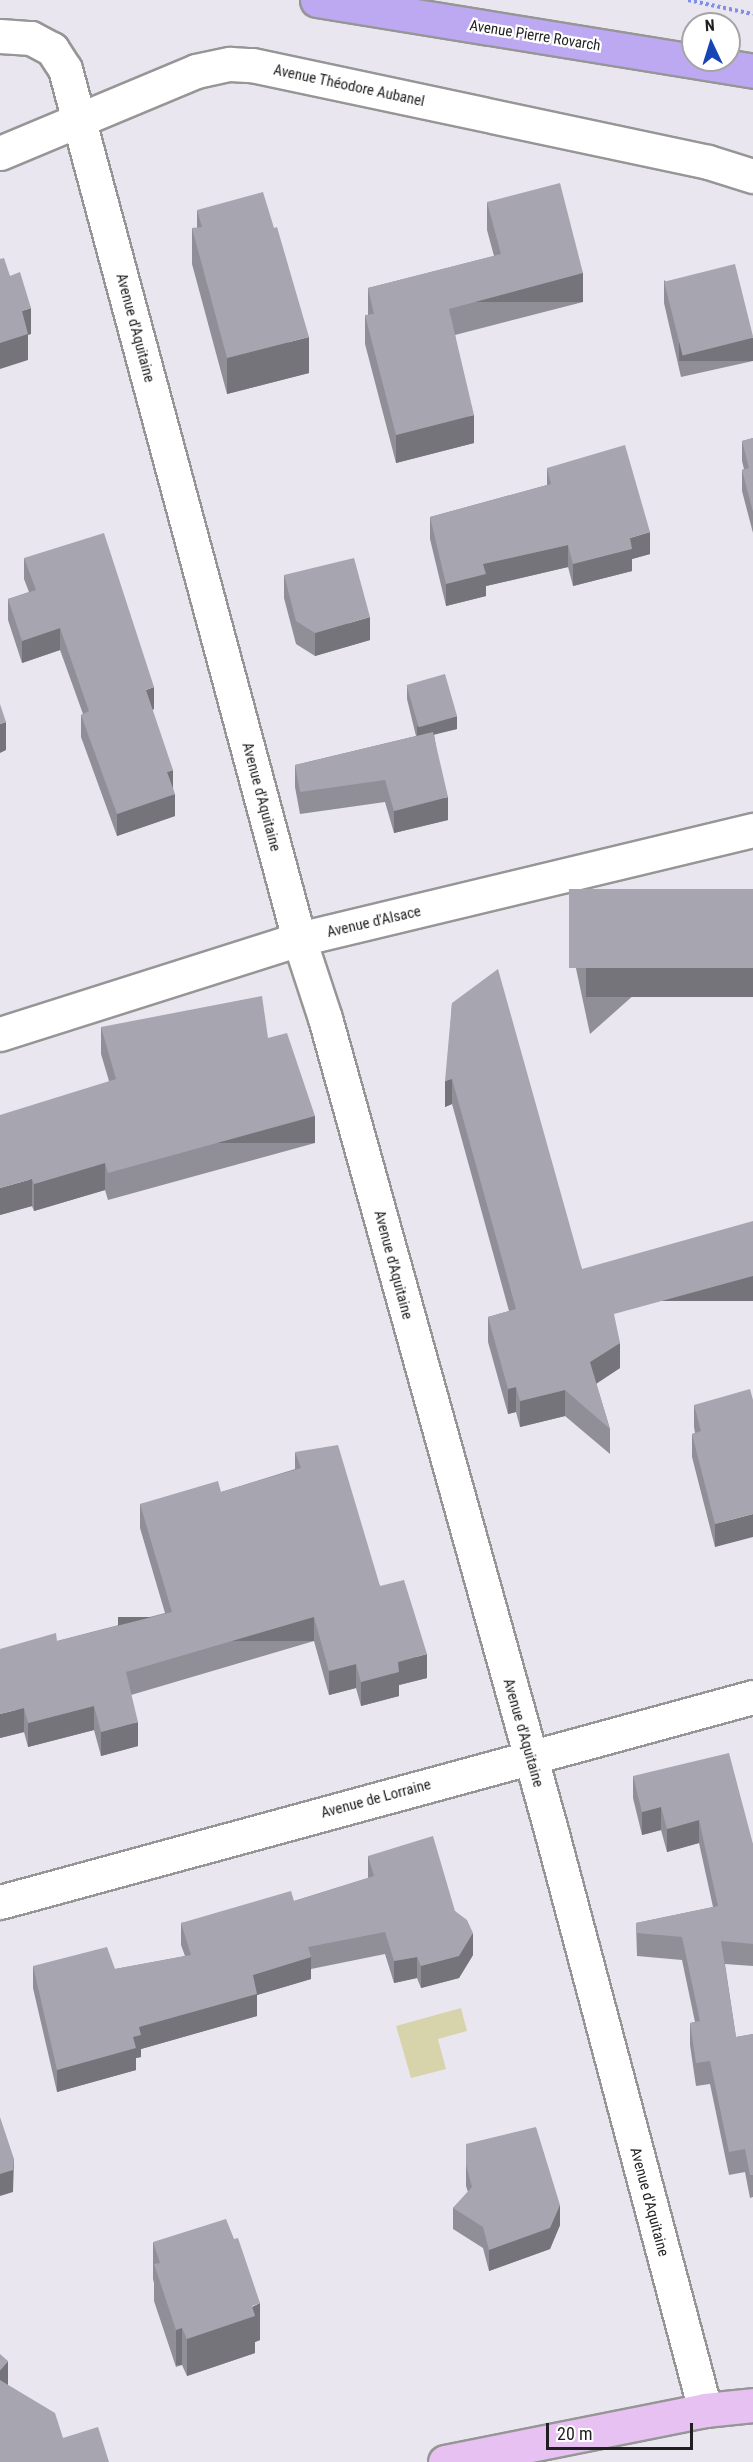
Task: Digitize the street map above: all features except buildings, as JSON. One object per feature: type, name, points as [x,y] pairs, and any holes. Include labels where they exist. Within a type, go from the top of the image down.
[{"type":"main road","name":"Avenue Pierre Rovarch","points":[[317,0],[753,71]]},
{"type":"main road","points":[[445,2462],[705,2410],[753,2405]]},
{"type":"street","points":[[0,36],[31,38],[52,49],[65,69],[79,120]]},
{"type":"street","name":"Avenue Théodore Aubanel","points":[[0,153],[196,71],[230,64],[252,65],[708,162],[753,176]]},
{"type":"street","name":"Avenue d'Aquitaine","points":[[79,120],[299,939],[325,1018],[531,1758],[705,2410]]},
{"type":"street","name":"Avenue d'Alsace","points":[[0,1034],[299,939],[753,830]]},
{"type":"street","name":"Avenue de Lorraine","points":[[0,1902],[753,1697]]},
{"type":"path","points":[[688,0],[753,14]]},
{"type":"shaded area","points":[[461,2008],[467,2031],[438,2039],[446,2069],[411,2078],[396,2026]]}]
